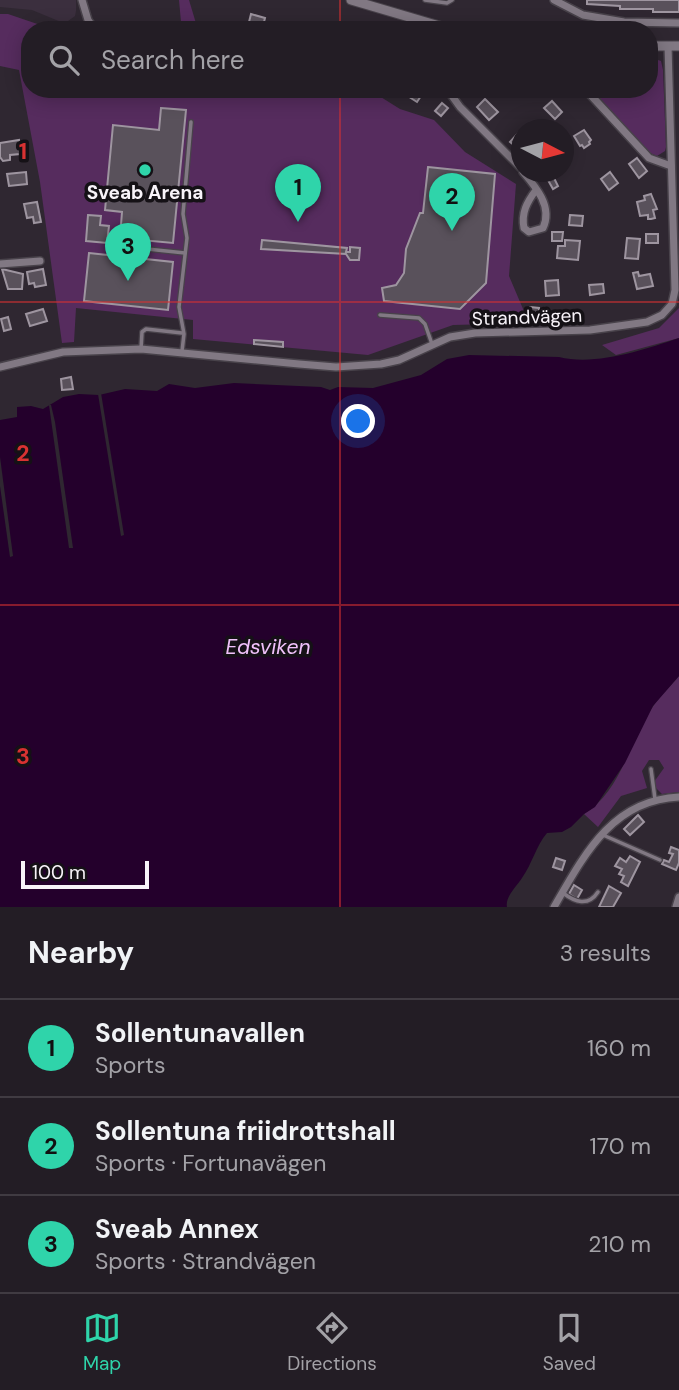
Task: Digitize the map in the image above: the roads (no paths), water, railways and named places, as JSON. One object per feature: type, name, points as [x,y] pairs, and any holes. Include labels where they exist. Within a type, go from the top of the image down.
[{"type":"street","points":[[82,0],[89,21]]},
{"type":"street","points":[[351,0],[422,21]]},
{"type":"street","points":[[554,0],[583,15],[618,21]]},
{"type":"street","points":[[658,23],[679,23]]},
{"type":"street","points":[[658,46],[679,46]]},
{"type":"street","name":"Strandvägen","points":[[0,367],[63,352],[141,348],[299,365],[360,366],[399,360],[450,337],[475,333],[556,332],[623,327],[648,322],[662,315],[672,304],[675,290],[668,46]]},
{"type":"street","points":[[454,98],[511,159]]},
{"type":"street","points":[[593,98],[649,158],[671,166]]},
{"type":"street","points":[[530,182],[536,190],[544,204],[547,217],[543,228],[529,232],[524,228],[523,216],[527,203],[536,190]]},
{"type":"street","points":[[0,264],[40,261]]},
{"type":"street","points":[[554,907],[601,834],[623,814],[655,799],[679,797]]},
{"type":"street","points":[[676,907],[679,897]]},
{"type":"lane","points":[[425,0],[447,4],[452,0]]},
{"type":"lane","points":[[182,351],[184,334],[179,307],[187,238],[183,214],[191,122]]},
{"type":"lane","points":[[119,246],[185,253]]},
{"type":"lane","points":[[380,315],[419,318],[425,324],[432,344]]},
{"type":"lane","points":[[141,348],[142,332],[146,329],[177,330],[184,334]]},
{"type":"lane","points":[[651,769],[655,799]]},
{"type":"lane","points":[[601,834],[660,860]]},
{"type":"lane","points":[[563,893],[580,903],[592,900],[598,892]]},
{"type":"water","name":"Edsviken","points":[[679,338],[679,676],[653,706],[625,763],[595,807],[571,827],[562,832],[547,833],[543,838],[525,873],[509,896],[507,907],[0,907],[0,420],[17,417],[17,407],[43,409],[63,397],[79,394],[99,395],[125,389],[157,391],[169,384],[195,388],[234,383],[321,387],[330,390],[338,387],[373,388],[421,375],[447,359],[469,355],[588,360],[619,355]]},
{"type":"place","name":"Sveab Arena","points":[[145,170]]},
{"type":"place","name":"Sollentunavallen","points":[[298,222]]},
{"type":"place","name":"Sollentuna friidrottshall","points":[[452,231]]},
{"type":"place","name":"Sveab Annex","points":[[128,281]]}]
